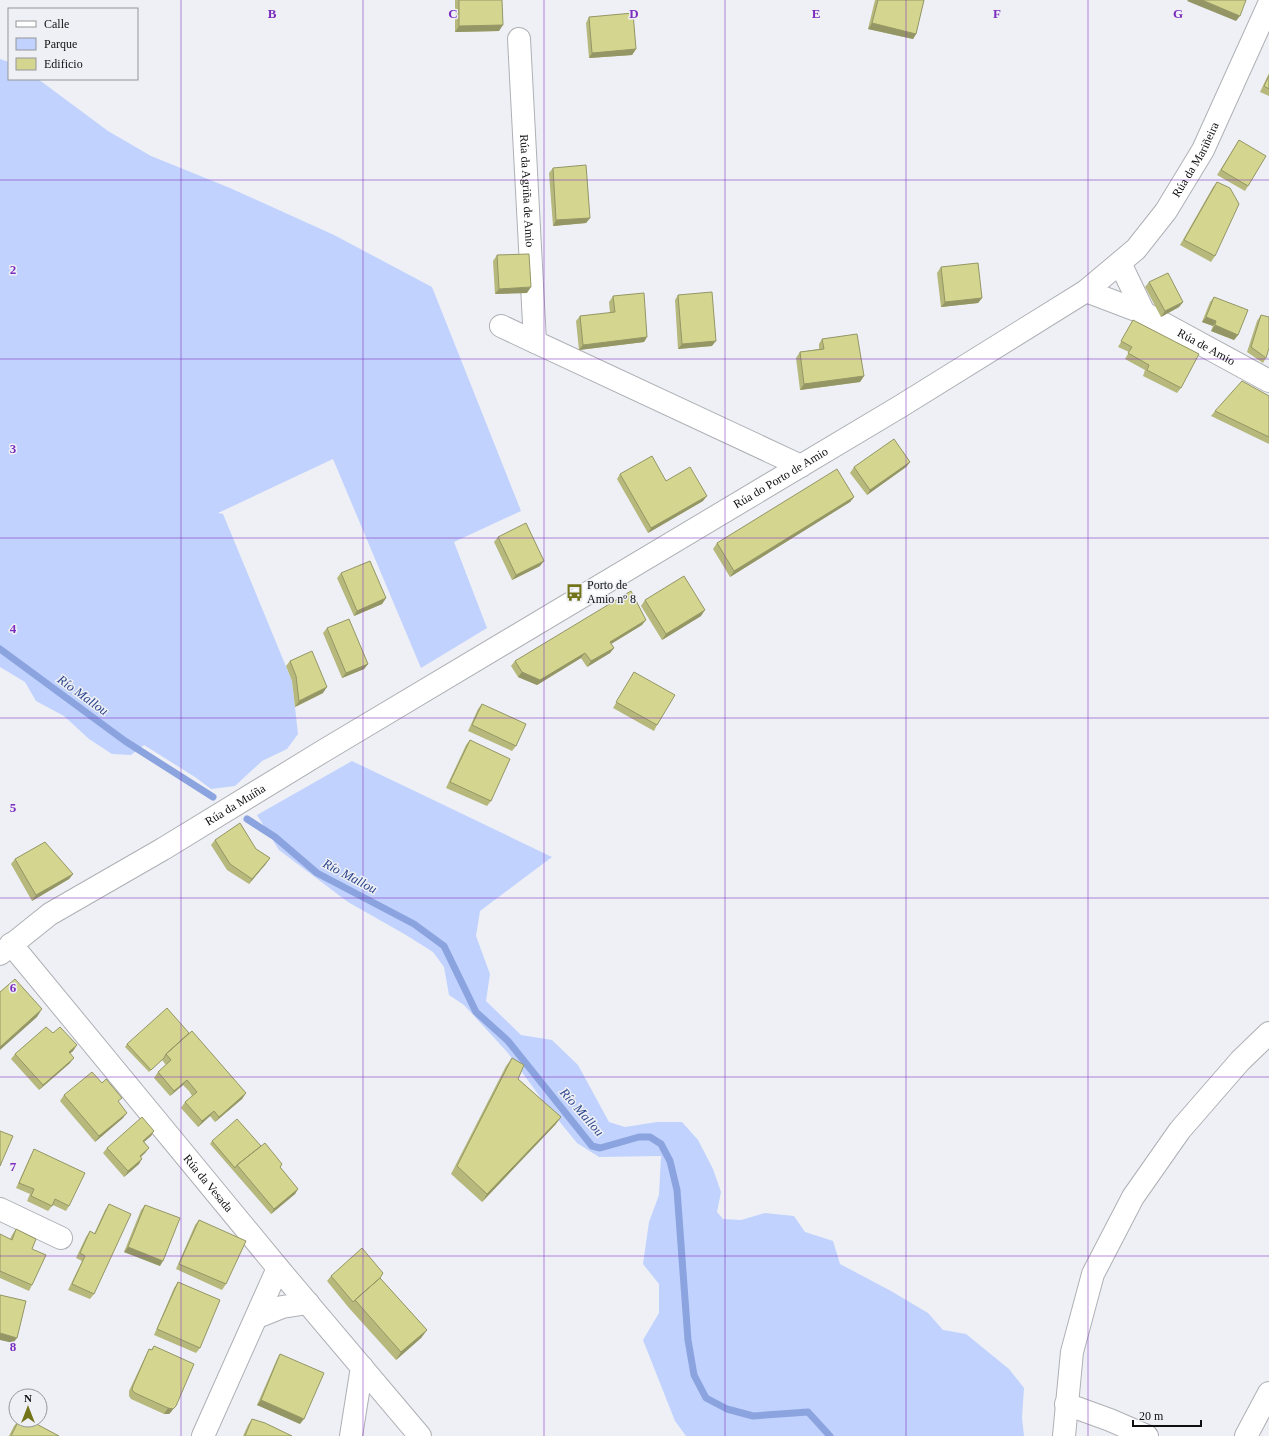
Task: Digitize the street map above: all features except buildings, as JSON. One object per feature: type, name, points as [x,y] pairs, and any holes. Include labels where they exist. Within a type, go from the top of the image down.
[{"type":"main road","name":"Rúa da Mariñeira","points":[[1086,291],[1136,249],[1166,211],[1203,150],[1269,4]]},
{"type":"main road","name":"Rúa da Agriña de Amio","points":[[519,40],[535,342]]},
{"type":"main road","points":[[1120,262],[1144,313]]},
{"type":"main road","name":"Rúa de Amio","points":[[1086,291],[1144,313],[1269,381]]},
{"type":"main road","name":"Rúa do Porto de Amio","points":[[474,662],[901,406],[1086,291]]},
{"type":"main road","points":[[501,326],[801,466]]},
{"type":"main road","name":"Rúa da Muíña","points":[[6,949],[50,914],[163,849],[325,750],[474,662]]},
{"type":"main road","name":"Rúa da Vesada","points":[[6,949],[420,1436]]},
{"type":"main road","points":[[1064,1436],[1072,1352],[1093,1274],[1133,1197],[1180,1130],[1240,1061],[1269,1033]]},
{"type":"main road","points":[[0,1209],[61,1238]]},
{"type":"main road","points":[[203,1436],[278,1268]]},
{"type":"main road","points":[[257,1317],[292,1304],[308,1303]]},
{"type":"main road","points":[[351,1436],[362,1367]]},
{"type":"main road","points":[[1246,1436],[1269,1393]]},
{"type":"main road","points":[[1066,1404],[1110,1420],[1147,1436]]},
{"type":"green space","points":[[0,59],[8,62],[8,80],[39,80],[108,131],[151,156],[230,188],[334,235],[432,287],[521,511],[454,542],[487,628],[421,668],[333,459],[218,513],[223,514],[292,681],[298,734],[287,749],[262,761],[235,786],[211,789],[195,777],[144,745],[131,755],[112,754],[89,739],[64,716],[36,701],[25,682],[0,667]]},
{"type":"green space","points":[[352,761],[552,857],[480,911],[476,936],[490,974],[486,1001],[521,1035],[552,1040],[578,1065],[609,1122],[625,1127],[657,1122],[682,1122],[698,1140],[713,1169],[721,1192],[717,1212],[723,1219],[741,1220],[765,1213],[794,1216],[805,1232],[833,1241],[840,1264],[891,1291],[928,1313],[943,1330],[966,1334],[1009,1369],[1024,1388],[1022,1418],[1024,1436],[686,1436],[675,1421],[643,1340],[659,1313],[659,1284],[643,1264],[649,1222],[659,1195],[661,1156],[599,1157],[577,1143],[546,1105],[508,1053],[464,1005],[449,995],[444,967],[433,952],[348,902],[279,850],[257,815]]},
{"type":"waterway","name":"Río Mallou","points":[[0,649],[125,741],[213,797]]},
{"type":"waterway","name":"Río Mallou","points":[[247,819],[275,837],[317,873],[414,924],[444,946],[476,1012],[508,1041],[592,1146],[600,1148],[639,1137],[650,1137],[661,1144],[670,1161],[677,1190],[688,1340],[694,1375],[706,1398],[727,1409],[753,1416],[808,1412],[830,1436]]},
{"type":"place","name":"Porto de Amio nº 8","points":[[574,592]]}]
